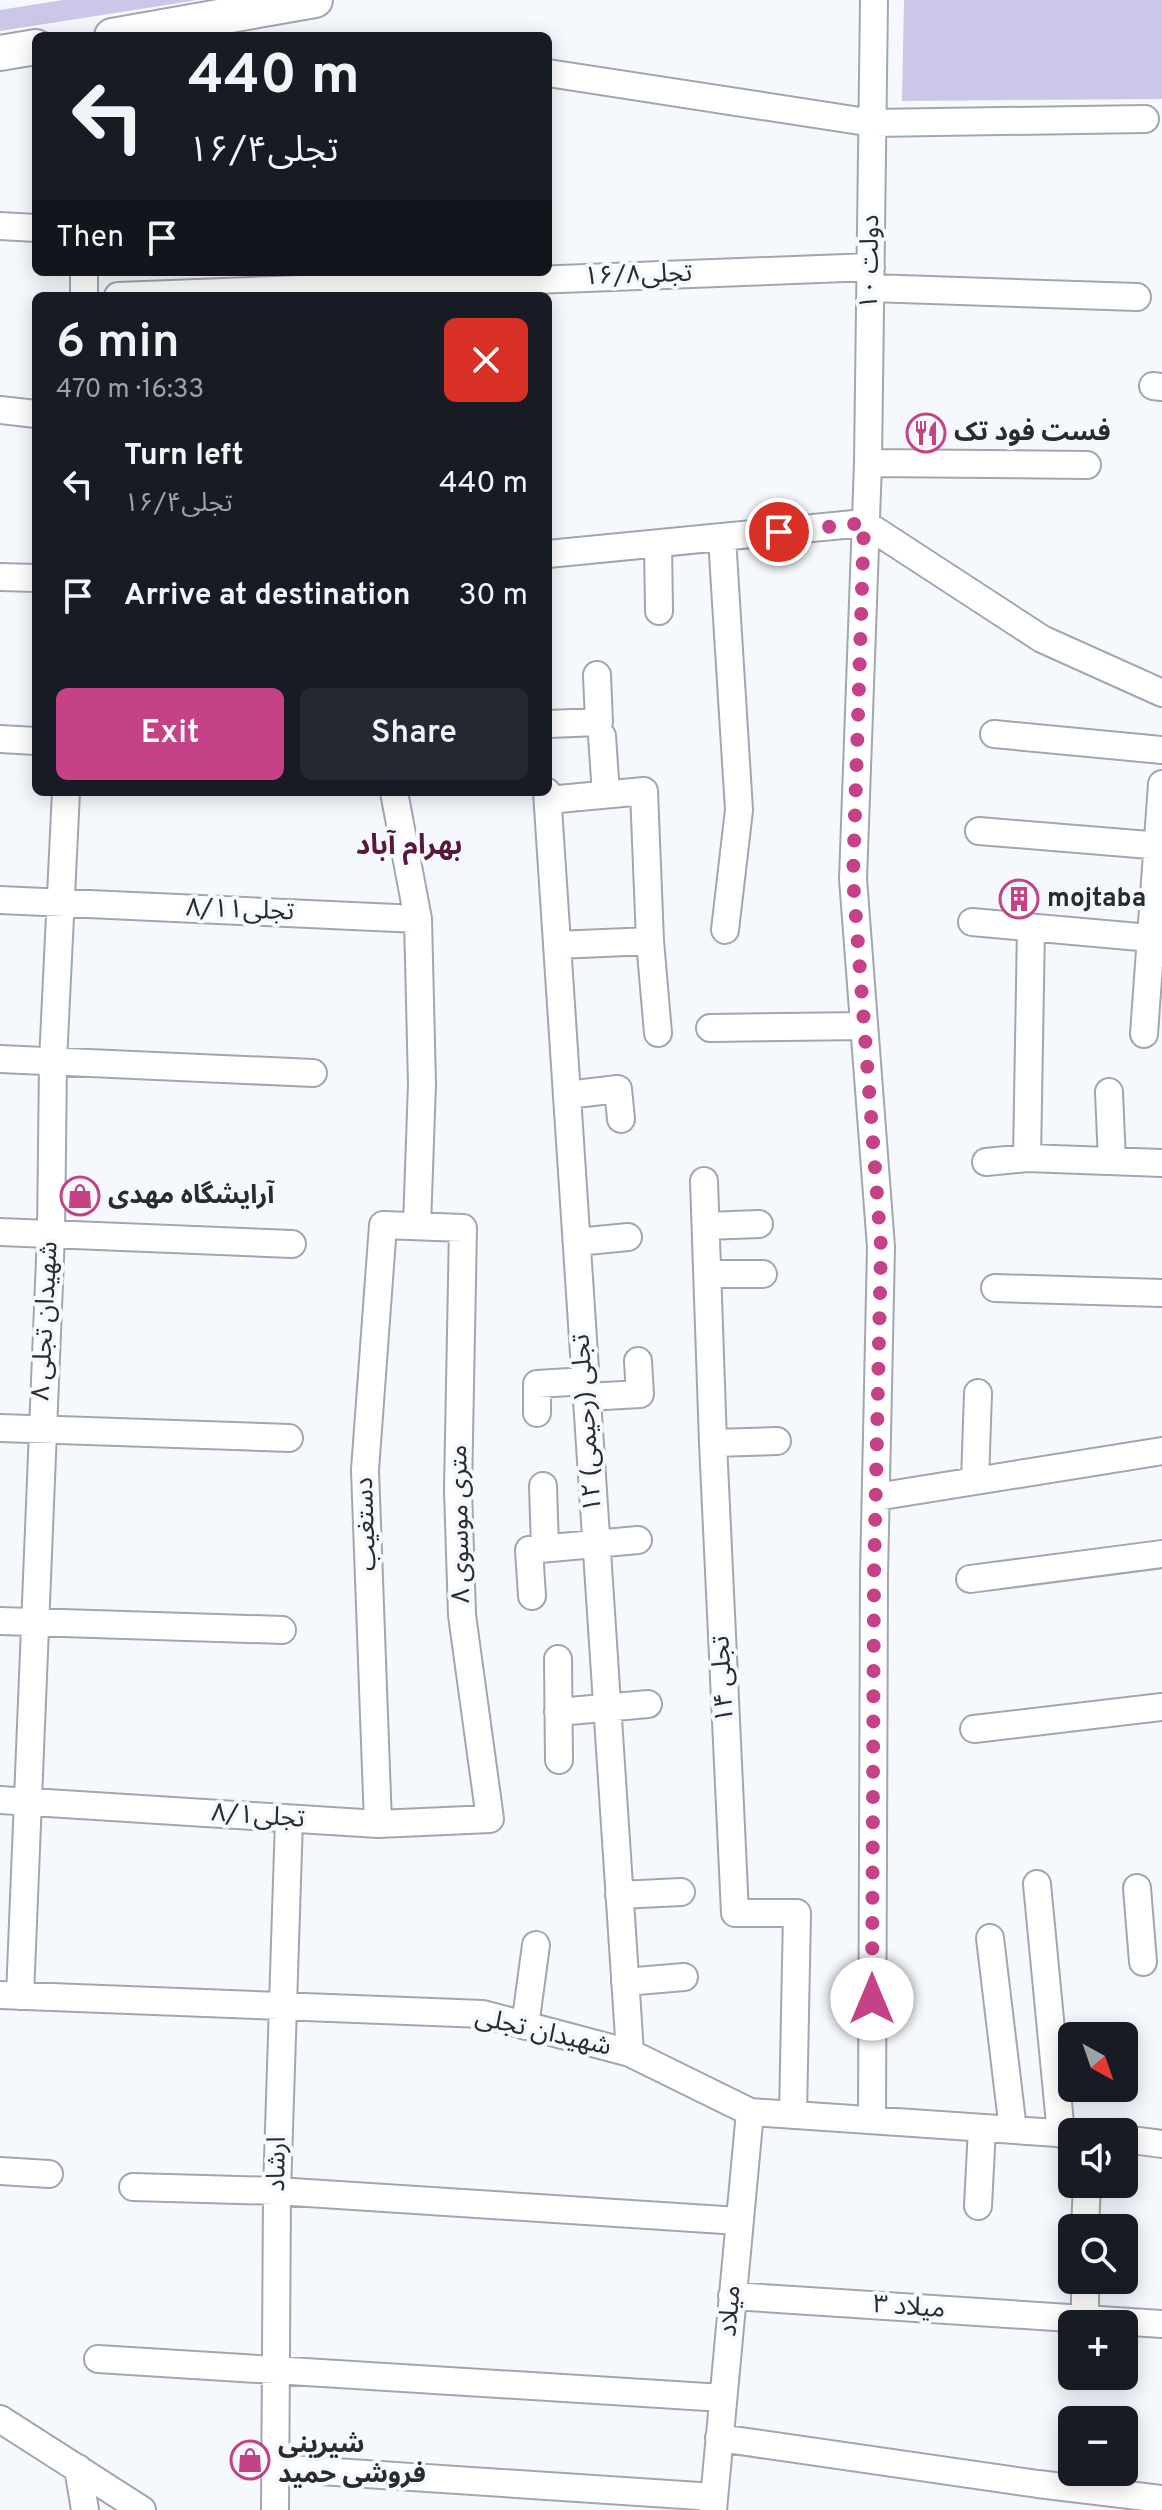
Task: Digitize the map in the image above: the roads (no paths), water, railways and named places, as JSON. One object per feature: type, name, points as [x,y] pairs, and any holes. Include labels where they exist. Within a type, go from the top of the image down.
[{"type":"main road","points":[[135,32],[315,0]]},
{"type":"main road","points":[[0,53],[32,48]]},
{"type":"street","name":"۱۰ دولت","points":[[872,2120],[876,1497],[881,1247],[853,879],[868,463],[874,0]]},
{"type":"street","points":[[552,74],[873,123],[1145,119]]},
{"type":"street","points":[[0,226],[32,228]]},
{"type":"street","name":"تجلی۱۶/۸","points":[[191,292],[300,286],[871,278],[1137,297]]},
{"type":"street","points":[[0,410],[32,414]]},
{"type":"street","points":[[868,463],[1087,465]]},
{"type":"street","points":[[552,554],[864,523],[1042,639],[1162,693]]},
{"type":"street","points":[[722,538],[739,810],[725,930]]},
{"type":"street","points":[[658,544],[659,611]]},
{"type":"street","points":[[0,577],[32,578]]},
{"type":"street","points":[[552,724],[599,722],[597,675]]},
{"type":"street","points":[[994,734],[1162,750]]},
{"type":"street","points":[[602,736],[606,794]]},
{"type":"street","points":[[0,739],[32,741]]},
{"type":"street","points":[[1144,1034],[1157,939],[1162,784]]},
{"type":"street","points":[[552,796],[644,791],[650,941],[658,1033]]},
{"type":"street","name":"شهیدان تجلی ۸","points":[[10,1996],[27,1802],[51,1234],[53,1061],[66,796]]},
{"type":"street","points":[[395,796],[418,919],[422,1084],[417,1226]]},
{"type":"street","name":"۱۲ تجلی (رحیمی)","points":[[548,796],[630,2053]]},
{"type":"street","points":[[979,831],[1160,846]]},
{"type":"street","name":"تجلی۸/۱۱","points":[[0,900],[418,919]]},
{"type":"street","points":[[972,922],[1157,939]]},
{"type":"street","points":[[1027,1158],[1031,927]]},
{"type":"street","points":[[557,945],[650,941]]},
{"type":"street","points":[[710,1028],[864,1026]]},
{"type":"street","points":[[0,1059],[313,1073]]},
{"type":"street","points":[[567,1095],[618,1089],[621,1119]]},
{"type":"street","points":[[1109,1092],[1112,1161]]},
{"type":"street","points":[[986,1162],[1027,1158],[1162,1163]]},
{"type":"street","name":"تجلی ۱۴","points":[[704,1181],[735,1913],[797,1913],[793,2115]]},
{"type":"street","points":[[706,1226],[759,1224]]},
{"type":"street","name":"دستغیب","points":[[378,1824],[365,1470],[383,1225],[417,1226]]},
{"type":"street","name":"۸ متری موسوی","points":[[417,1226],[463,1228],[458,1490],[462,1615],[490,1819]]},
{"type":"street","points":[[0,1232],[292,1244]]},
{"type":"street","points":[[577,1242],[628,1237]]},
{"type":"street","points":[[708,1274],[763,1274]]},
{"type":"street","points":[[995,1288],[1162,1293]]},
{"type":"street","points":[[537,1413],[537,1384],[640,1394],[638,1361]]},
{"type":"street","points":[[975,1481],[978,1393]]},
{"type":"street","points":[[0,1428],[289,1438]]},
{"type":"street","points":[[713,1443],[777,1441]]},
{"type":"street","points":[[876,1497],[1162,1451]]},
{"type":"street","points":[[532,1596],[543,1486]]},
{"type":"street","points":[[537,1549],[638,1540]]},
{"type":"street","points":[[970,1579],[1162,1554]]},
{"type":"street","points":[[0,1621],[282,1630]]},
{"type":"street","points":[[558,1659],[559,1760]]},
{"type":"street","points":[[558,1712],[648,1704]]},
{"type":"street","points":[[974,1729],[1162,1707]]},
{"type":"street","name":"تجلی۸/۱","points":[[0,1800],[378,1824],[490,1819]]},
{"type":"street","name":"ارشاد","points":[[275,2510],[277,2191],[289,1819]]},
{"type":"street","points":[[1037,1884],[1065,2118]]},
{"type":"street","points":[[1137,1888],[1143,1962]]},
{"type":"street","points":[[619,1895],[681,1892]]},
{"type":"street","points":[[990,1938],[1013,2130]]},
{"type":"street","points":[[525,2026],[536,1945]]},
{"type":"street","points":[[625,1982],[684,1977]]},
{"type":"street","name":"شهیدان تجلی","points":[[10,1996],[483,2014],[630,2053],[750,2112],[1058,2133]]},
{"type":"street","name":"میلاد","points":[[713,2504],[750,2112]]},
{"type":"street","points":[[978,2206],[982,2128]]},
{"type":"street","points":[[1138,2141],[1162,2144]]},
{"type":"street","points":[[0,2171],[49,2174]]},
{"type":"street","points":[[133,2187],[277,2191],[739,2221]]},
{"type":"street","name":"۳ میلاد","points":[[732,2296],[1058,2317]]},
{"type":"street","name":"۳ میلاد","points":[[1138,2322],[1162,2324]]},
{"type":"street","points":[[98,2359],[723,2398]]},
{"type":"street","points":[[0,2419],[142,2510]]},
{"type":"street","points":[[719,2438],[1162,2499]]},
{"type":"street","points":[[78,2468],[85,2510]]},
{"type":"street","points":[[275,2468],[508,2483],[713,2504]]},
{"type":"place","name":"فست فود تک","points":[[926,433]]},
{"type":"place","name":"mojtaba","points":[[1019,899]]},
{"type":"place","name":"آرایشگاه مهدی","points":[[80,1196]]},
{"type":"place","name":"شیرینی فروشی حمید","points":[[250,2460]]},
{"type":"district","name":"بهرام آباد","points":[[409,847]]}]
